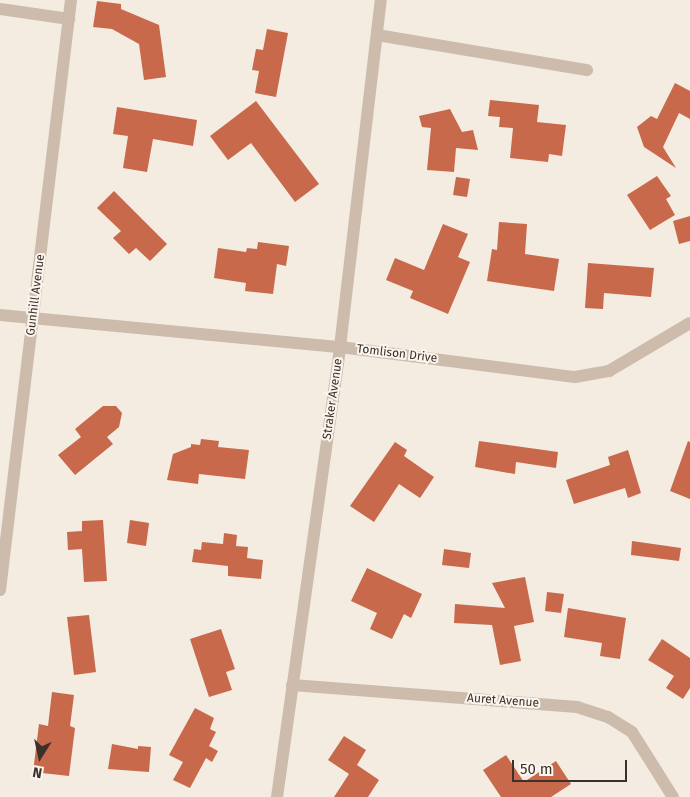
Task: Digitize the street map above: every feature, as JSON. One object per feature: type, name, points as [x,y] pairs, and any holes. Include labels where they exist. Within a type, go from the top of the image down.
[{"type":"street","name":"Gunhill Avenue","points":[[0,590],[71,0]]},
{"type":"street","name":"Straker Avenue","points":[[277,797],[340,347],[381,0]]},
{"type":"street","points":[[0,9],[69,19]]},
{"type":"street","points":[[377,35],[586,70]]},
{"type":"street","name":"Tomlison Drive","points":[[0,314],[340,347],[574,377],[595,376],[609,371],[690,323]]},
{"type":"street","name":"Auret Avenue","points":[[292,685],[577,707],[608,717],[632,732],[673,797]]},
{"type":"building","points":[[97,1],[121,4],[121,9],[159,25],[166,77],[144,80],[139,44],[112,29],[93,27]]},
{"type":"building","points":[[267,29],[288,33],[276,97],[255,93],[259,71],[252,70],[256,49],[263,50]]},
{"type":"building","points":[[675,83],[690,91],[690,119],[679,113],[663,147],[676,168],[644,147],[637,127],[651,116],[657,119]]},
{"type":"building","points":[[490,100],[539,105],[537,122],[566,125],[562,156],[549,154],[548,162],[510,158],[513,128],[499,127],[500,117],[488,116]]},
{"type":"building","points":[[256,101],[319,184],[295,202],[251,143],[228,160],[210,136]]},
{"type":"building","points":[[117,107],[197,120],[193,146],[153,139],[147,172],[123,168],[128,136],[113,134]]},
{"type":"building","points":[[450,109],[462,132],[473,130],[478,150],[456,148],[454,172],[427,170],[431,128],[422,127],[419,116]]},
{"type":"building","points":[[657,176],[671,196],[666,199],[675,215],[650,230],[627,195]]},
{"type":"building","points":[[456,177],[470,179],[467,197],[453,195]]},
{"type":"building","points":[[114,191],[167,244],[150,261],[136,248],[129,254],[113,238],[121,231],[97,208]]},
{"type":"building","points":[[690,216],[690,241],[679,244],[673,221]]},
{"type":"building","points":[[499,222],[527,224],[525,254],[559,259],[554,291],[487,281],[492,249],[497,250]]},
{"type":"building","points":[[443,224],[468,234],[458,257],[470,262],[448,314],[410,298],[413,291],[386,280],[395,258],[424,270]]},
{"type":"building","points":[[258,242],[289,246],[286,266],[277,264],[273,294],[245,291],[246,283],[214,278],[218,248],[246,252],[247,248],[257,249]]},
{"type":"building","points":[[588,263],[654,268],[651,297],[604,293],[603,309],[585,308]]},
{"type":"building","points":[[103,406],[116,406],[122,413],[119,427],[107,437],[113,444],[75,475],[58,455],[81,437],[75,429]]},
{"type":"building","points":[[201,439],[219,441],[218,447],[249,450],[245,479],[199,474],[198,484],[167,480],[173,454],[191,447],[191,444],[200,445]]},
{"type":"building","points":[[479,441],[558,452],[556,468],[516,462],[515,474],[475,467]]},
{"type":"building","points":[[688,441],[690,442],[690,499],[670,491]]},
{"type":"building","points":[[395,442],[407,450],[404,456],[434,477],[420,498],[399,484],[374,522],[350,506]]},
{"type":"building","points":[[628,450],[641,493],[628,498],[625,488],[574,504],[566,480],[610,465],[608,457]]},
{"type":"building","points":[[103,520],[107,581],[84,582],[82,549],[68,550],[67,532],[82,531],[82,521]]},
{"type":"building","points":[[130,520],[149,523],[146,546],[127,543]]},
{"type":"building","points":[[224,533],[237,535],[236,546],[248,547],[247,558],[263,560],[261,579],[228,576],[228,566],[192,562],[194,549],[201,550],[202,542],[223,544]]},
{"type":"building","points":[[632,541],[681,548],[679,561],[631,555]]},
{"type":"building","points":[[444,549],[471,553],[469,568],[442,565]]},
{"type":"building","points":[[367,568],[422,594],[411,618],[404,614],[392,639],[370,629],[377,613],[351,601]]},
{"type":"building","points":[[525,577],[534,622],[514,626],[521,661],[500,665],[492,625],[454,623],[455,604],[505,608],[492,583]]},
{"type":"building","points":[[547,592],[564,594],[561,613],[545,611]]},
{"type":"building","points":[[568,608],[626,618],[620,659],[600,656],[602,643],[564,637]]},
{"type":"building","points":[[89,615],[96,672],[74,675],[67,617]]},
{"type":"building","points":[[221,629],[235,669],[226,672],[232,690],[209,697],[190,639]]},
{"type":"building","points":[[662,639],[690,658],[690,688],[683,699],[666,688],[674,676],[648,660]]},
{"type":"building","points":[[52,692],[74,695],[70,726],[75,728],[69,776],[33,772],[39,724],[48,726]]},
{"type":"building","points":[[195,708],[214,718],[210,729],[216,732],[209,746],[218,751],[212,762],[206,758],[190,788],[173,780],[183,762],[169,755]]},
{"type":"building","points":[[344,736],[366,750],[357,765],[379,780],[368,797],[334,797],[349,774],[328,760]]},
{"type":"building","points":[[112,744],[138,749],[138,746],[151,747],[149,772],[108,769]]},
{"type":"building","points":[[506,755],[524,782],[556,761],[571,784],[551,797],[501,797],[483,770]]}]
